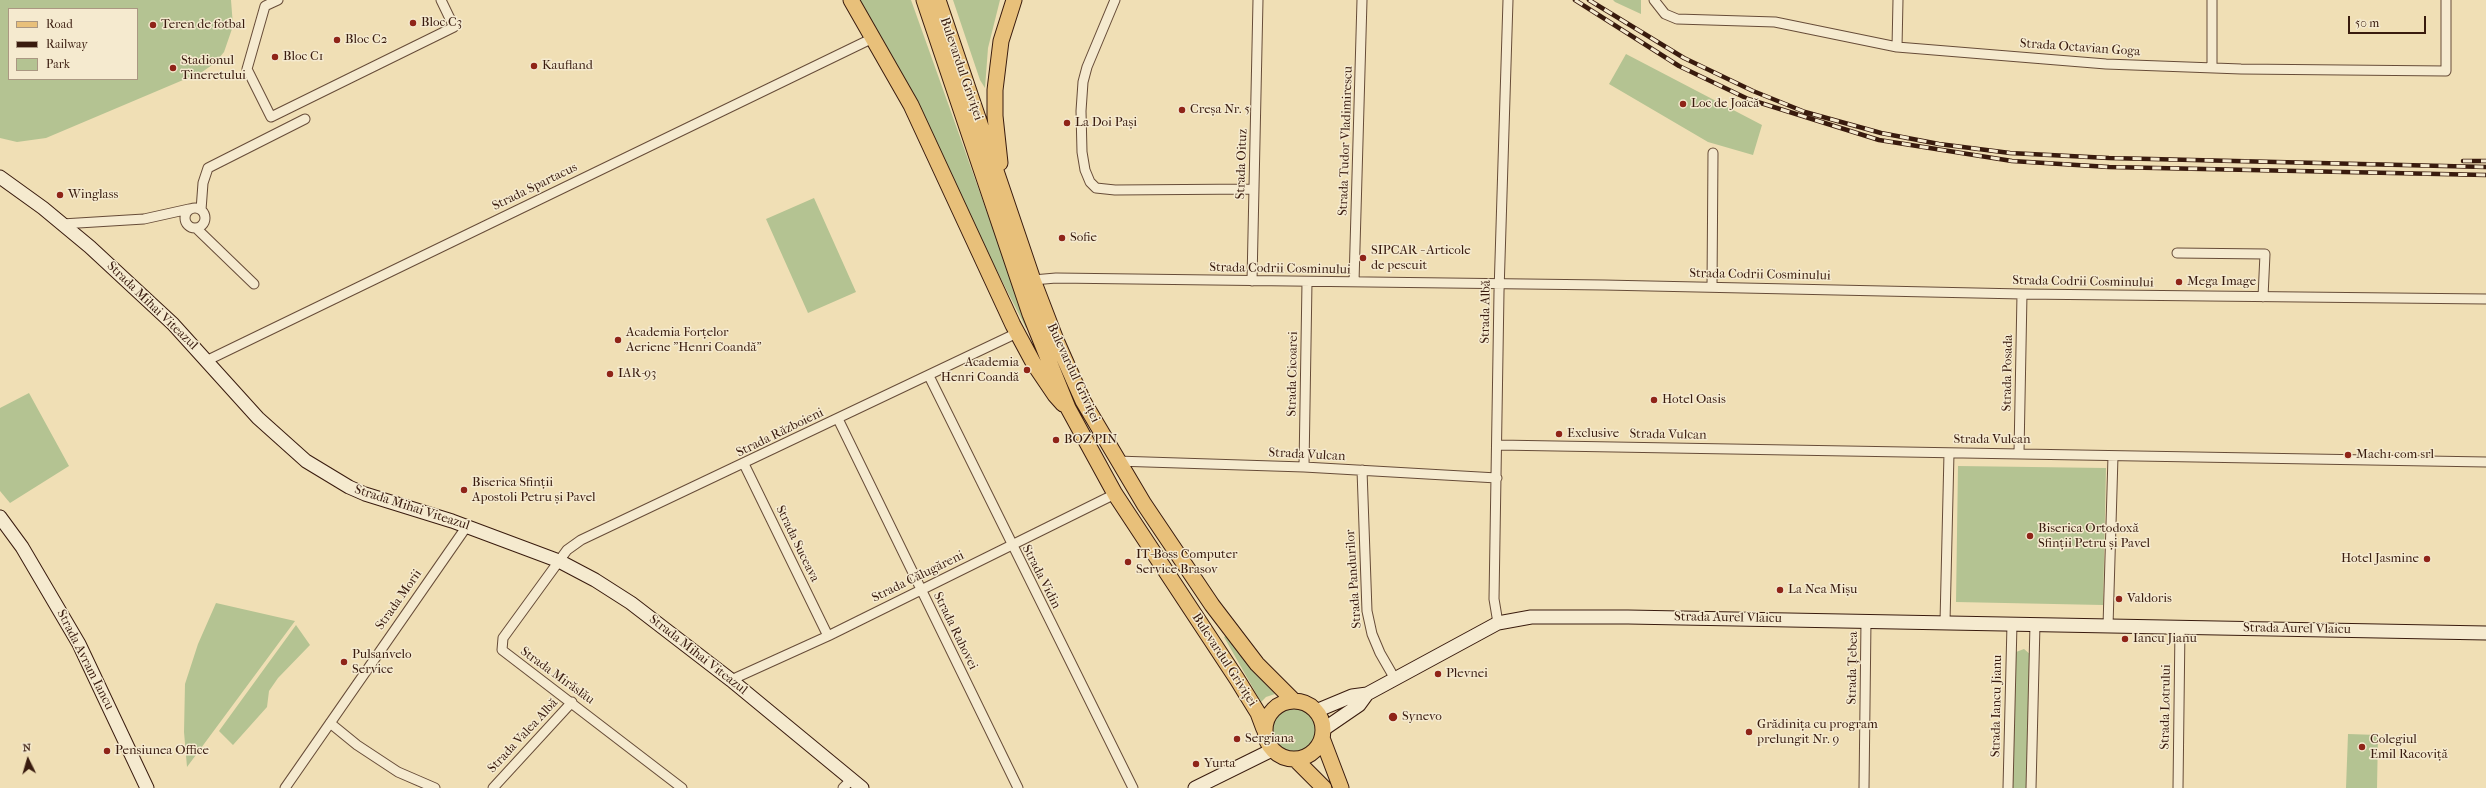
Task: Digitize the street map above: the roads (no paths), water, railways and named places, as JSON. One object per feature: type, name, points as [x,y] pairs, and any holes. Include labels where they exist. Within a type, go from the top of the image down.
[{"type":"main road","name":"Bulevardul Griviței","points":[[851,0],[911,105],[1017,332],[1055,395],[1068,408]]},
{"type":"main road","name":"Bulevardul Griviței","points":[[924,0],[1030,314],[1068,408],[1115,494],[1237,679],[1258,713],[1264,729]]},
{"type":"main road","name":"Bulevardul Griviței","points":[[938,0],[1033,280],[1056,340],[1083,401],[1116,461],[1230,629],[1257,664],[1293,700]]},
{"type":"main road","points":[[1008,207],[997,144],[996,90],[1001,41],[1014,0]]},
{"type":"main road","points":[[1323,733],[1312,753],[1295,759],[1282,757],[1272,750],[1266,739],[1264,729],[1270,712],[1277,706],[1293,700],[1306,703],[1316,711],[1341,788]]},
{"type":"main road","points":[[1295,759],[1324,788]]},
{"type":"street","points":[[278,0],[265,6],[247,69],[271,117],[454,27],[441,0]]},
{"type":"street","points":[[1116,0],[1087,67],[1083,82],[1081,111],[1082,152],[1085,170],[1090,182],[1096,188],[1115,190],[1254,189]]},
{"type":"street","name":"Strada Oituz","points":[[1252,281],[1258,0]]},
{"type":"street","name":"Strada Tudor Vladimirescu","points":[[1354,282],[1362,0]]},
{"type":"street","name":"Strada Albă","points":[[1498,623],[1494,599],[1498,445],[1499,284],[1508,0]]},
{"type":"street","name":"Strada Octavian Goga","points":[[1654,0],[1665,14],[1677,20],[1775,22],[1897,48],[2098,64],[2212,68],[2446,70],[2446,0]]},
{"type":"street","points":[[1897,48],[1898,0]]},
{"type":"street","points":[[2212,0],[2212,68]]},
{"type":"street","name":"Strada Spartacus","points":[[208,360],[873,38]]},
{"type":"street","points":[[201,210],[203,183],[208,168],[305,119]]},
{"type":"street","points":[[1712,287],[1714,153]]},
{"type":"street","name":"Strada Mihai Viteazul","points":[[0,177],[62,224],[173,324],[208,360],[275,436],[293,452],[328,476],[349,488],[381,500],[467,526],[559,561],[595,580],[630,603],[731,680],[848,783],[862,788]]},
{"type":"street","points":[[62,224],[144,219],[195,207],[201,210],[205,215],[204,222],[196,228]]},
{"type":"street","points":[[189,209],[185,215],[186,221],[190,226],[196,228],[254,284]]},
{"type":"street","points":[[2178,253],[2265,254],[2263,298]]},
{"type":"street","name":"Strada Codrii Cosminului","points":[[1033,280],[1056,278],[1712,287],[2263,298],[2486,299]]},
{"type":"street","name":"Strada Cicoarei","points":[[1304,467],[1307,282]]},
{"type":"street","name":"Strada Posada","points":[[2019,453],[2022,294]]},
{"type":"street","name":"Strada Războieni","points":[[559,561],[567,550],[581,540],[929,376],[1017,332]]},
{"type":"street","name":"Strada Vidin","points":[[929,376],[1011,545],[1133,788]]},
{"type":"street","name":"Strada Rahovei","points":[[838,419],[920,590],[1018,788]]},
{"type":"street","name":"Strada Vulcan","points":[[1498,445],[2486,462]]},
{"type":"street","points":[[1945,622],[1949,453]]},
{"type":"street","points":[[2108,626],[2113,456]]},
{"type":"street","name":"Strada Vulcan","points":[[1116,461],[1304,467],[1497,478]]},
{"type":"street","name":"Strada Suceava","points":[[744,464],[828,636]]},
{"type":"street","name":"Strada Pandurilor","points":[[1362,470],[1368,611],[1374,640],[1396,679]]},
{"type":"street","name":"Strada Călugăreni","points":[[731,680],[828,636],[1115,494]]},
{"type":"street","name":"Strada Avram Iancu","points":[[0,517],[22,547],[79,644],[147,788]]},
{"type":"street","name":"Strada Morii","points":[[285,788],[467,526]]},
{"type":"street","name":"Strada Mirăslău","points":[[559,561],[503,638],[501,646],[504,653],[572,702],[682,788]]},
{"type":"street","name":"Strada Aurel Vlaicu","points":[[1316,711],[1352,696],[1367,694],[1498,623],[1520,618],[1550,616],[2486,633]]},
{"type":"street","name":"Strada Țebea","points":[[1864,788],[1866,621]]},
{"type":"street","name":"Strada Iancu Jianu","points":[[2008,788],[2012,624]]},
{"type":"street","points":[[2031,788],[2035,624]]},
{"type":"street","name":"Strada Lotrului","points":[[2178,788],[2180,627]]},
{"type":"street","name":"Strada Aurel Vlaicu","points":[[1323,733],[1359,705],[1367,694]]},
{"type":"street","name":"Strada Valea Albă","points":[[493,788],[572,702]]},
{"type":"street","points":[[330,723],[358,745],[398,772],[435,788]]},
{"type":"street","points":[[1195,788],[1272,750]]},
{"type":"railway","points":[[1575,0],[1679,66],[1748,99],[1879,140],[2012,161],[2109,167],[2486,175]]},
{"type":"railway","points":[[1589,0],[1684,58],[1753,91],[1805,112],[1881,133],[1939,144],[2010,153],[2109,158],[2486,167]]},
{"type":"railway","points":[[2463,161],[2486,161]]},
{"type":"place","name":"Bloc C3","points":[[413,23]]},
{"type":"place","name":"Teren de fotbal","points":[[153,25]]},
{"type":"place","name":"Bloc C2","points":[[337,40]]},
{"type":"place","name":"Bloc C1","points":[[275,57]]},
{"type":"place","name":"Kaufland","points":[[534,66]]},
{"type":"place","name":"Stadionul Tineretului","points":[[173,68]]},
{"type":"place","name":"Loc de Joacă","points":[[1683,104]]},
{"type":"place","name":"Creșa Nr. 5","points":[[1182,110]]},
{"type":"place","name":"La Doi Pași","points":[[1067,123]]},
{"type":"place","name":"Winglass","points":[[60,195]]},
{"type":"place","name":"Sofie","points":[[1062,238]]},
{"type":"place","name":"SIPCAR - Articole de pescuit","points":[[1363,258]]},
{"type":"place","name":"Mega Image","points":[[2179,282]]},
{"type":"place","name":"Academia Forțelor Aeriene \"Henri Coandă\"","points":[[618,340]]},
{"type":"place","name":"Academia Henri Coandă","points":[[1027,370]]},
{"type":"place","name":"IAR-93","points":[[610,374]]},
{"type":"place","name":"Hotel Oasis","points":[[1654,400]]},
{"type":"place","name":"Exclusive","points":[[1559,434]]},
{"type":"place","name":"BOZ PIN","points":[[1056,440]]},
{"type":"place","name":"Mach1 com srl","points":[[2348,455]]},
{"type":"place","name":"Biserica Sfinții Apostoli Petru și Pavel","points":[[464,490]]},
{"type":"place","name":"Biserica Ortodoxă Sfinții Petru și Pavel","points":[[2030,536]]},
{"type":"place","name":"Hotel Jasmine","points":[[2427,559]]},
{"type":"place","name":"IT-Boss Computer Service Brasov","points":[[1128,562]]},
{"type":"place","name":"La Nea Mișu","points":[[1780,590]]},
{"type":"place","name":"Valdoris","points":[[2119,599]]},
{"type":"place","name":"Iancu Jianu","points":[[2125,639]]},
{"type":"place","name":"Pulsanvelo Service","points":[[344,662]]},
{"type":"place","name":"Plevnei","points":[[1438,674]]},
{"type":"place","name":"Synevo","points":[[1393,717]]},
{"type":"place","name":"Grădinița cu program prelungit Nr. 9","points":[[1749,732]]},
{"type":"place","name":"Sergiana","points":[[1237,739]]},
{"type":"place","name":"Colegiul Emil Racoviță","points":[[2362,747]]},
{"type":"place","name":"Pensiunea Office","points":[[107,751]]},
{"type":"place","name":"Yurta","points":[[1196,764]]}]
